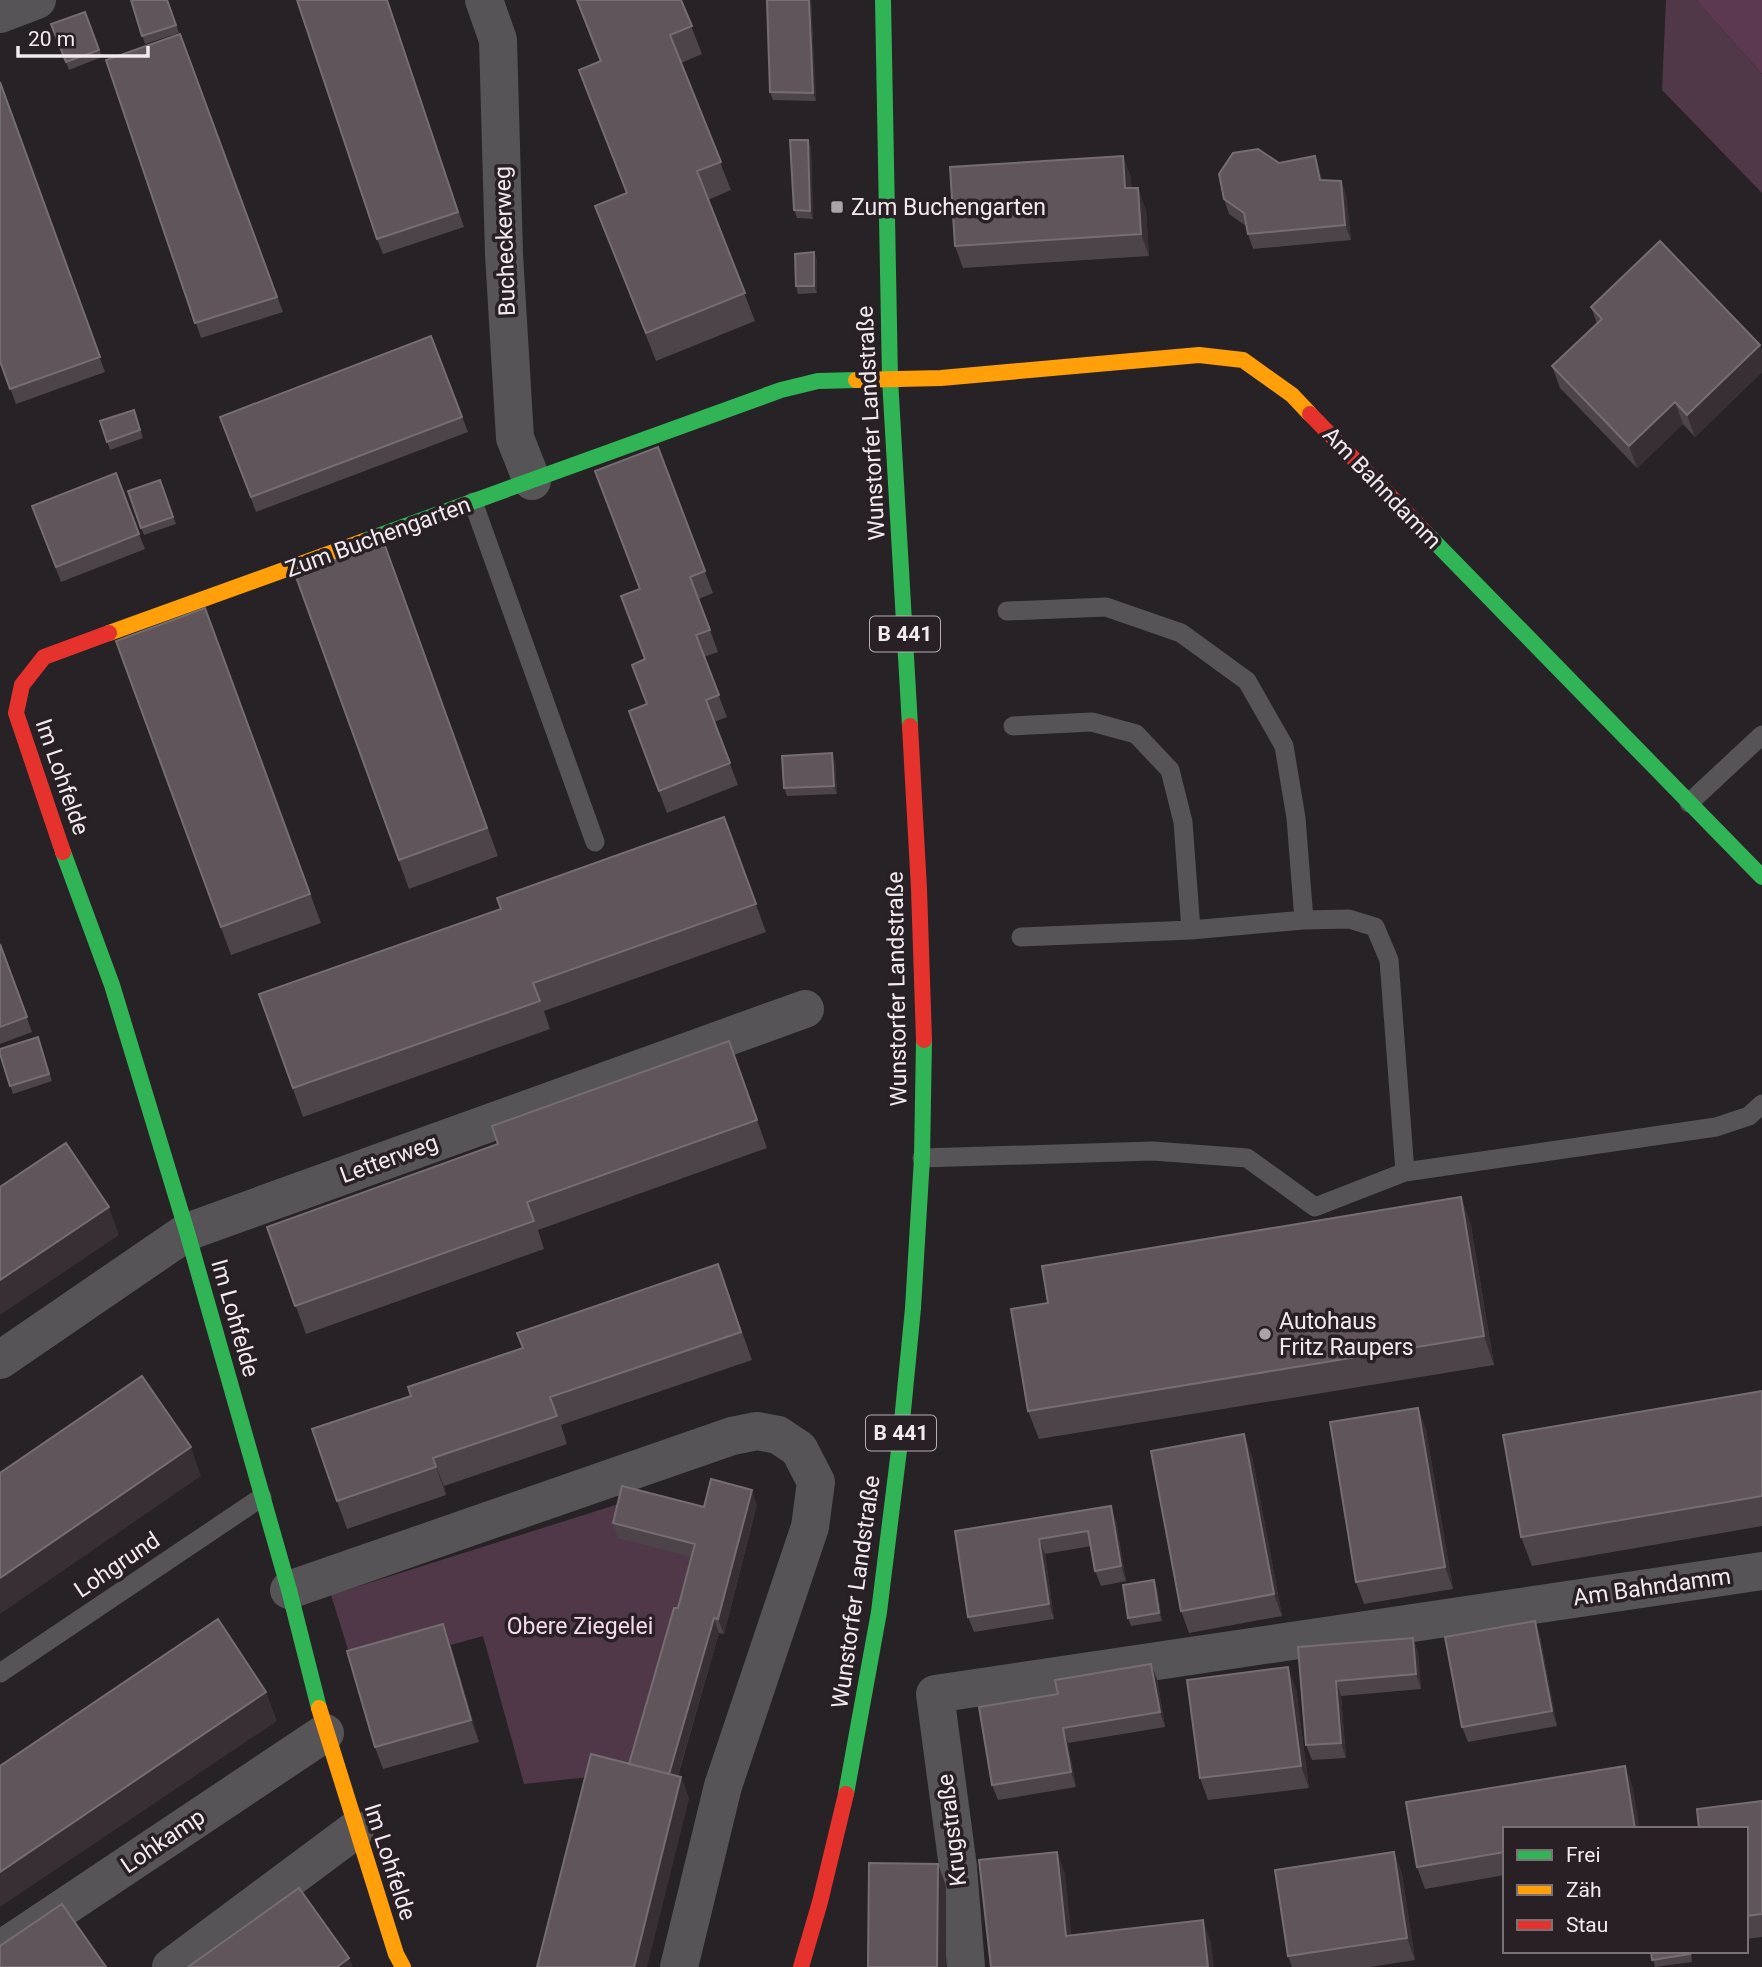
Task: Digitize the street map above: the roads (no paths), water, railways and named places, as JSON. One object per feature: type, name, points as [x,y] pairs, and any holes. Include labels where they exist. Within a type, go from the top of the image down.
[{"type":"street","name":"Bucheckerweg","points":[[484,0],[498,40],[505,254],[515,438],[531,481]]},
{"type":"street","name":"Wunstorfer Landstraße","points":[[801,1967],[843,1812],[879,1612],[904,1402],[922,1158],[924,1054],[919,889],[890,379],[883,0]]},
{"type":"street","name":"Am Bahndamm","points":[[890,379],[941,378],[1199,355],[1243,360],[1292,395],[1762,877]]},
{"type":"street","name":"Zum Buchengarten","points":[[11,683],[44,657],[781,390],[818,381],[890,379]]},
{"type":"street","name":"Im Lohfelde","points":[[11,683],[16,713],[40,788],[112,985],[187,1232],[289,1590],[325,1733],[396,1954],[404,1967]]},
{"type":"street","name":"Letterweg","points":[[0,1360],[187,1232],[805,1009]]},
{"type":"street","points":[[289,1590],[732,1436],[757,1431],[778,1435],[799,1449],[816,1482],[810,1527],[723,1786],[679,1967]]},
{"type":"street","name":"Am Bahndamm","points":[[935,1693],[1762,1571]]},
{"type":"street","name":"Krugstraße","points":[[935,1693],[958,1867],[966,1967]]},
{"type":"street","name":"Lohkamp","points":[[0,1950],[325,1733]]},
{"type":"street","points":[[171,1967],[355,1830]]},
{"type":"lane","points":[[473,502],[595,842]]},
{"type":"lane","points":[[1007,611],[1106,607],[1181,633],[1247,681],[1284,746],[1296,818],[1304,920]]},
{"type":"lane","points":[[1013,726],[1092,722],[1136,734],[1170,770],[1183,821],[1191,930]]},
{"type":"lane","points":[[1689,803],[1762,735]]},
{"type":"lane","points":[[1021,937],[1191,930],[1304,920],[1349,919],[1375,927],[1389,960],[1405,1172]]},
{"type":"lane","points":[[922,1158],[1153,1151],[1247,1158],[1315,1207],[1405,1172],[1716,1127],[1749,1116],[1762,1104]]},
{"type":"lane","name":"Lohgrund","points":[[0,1673],[262,1497]]},
{"type":"place","name":"Zum Buchengarten","points":[[837,207]]},
{"type":"place","name":"Autohaus Fritz Raupers","points":[[1265,1334]]},
{"type":"park label","name":"Obere Ziegelei","points":[[580,1626]]}]
